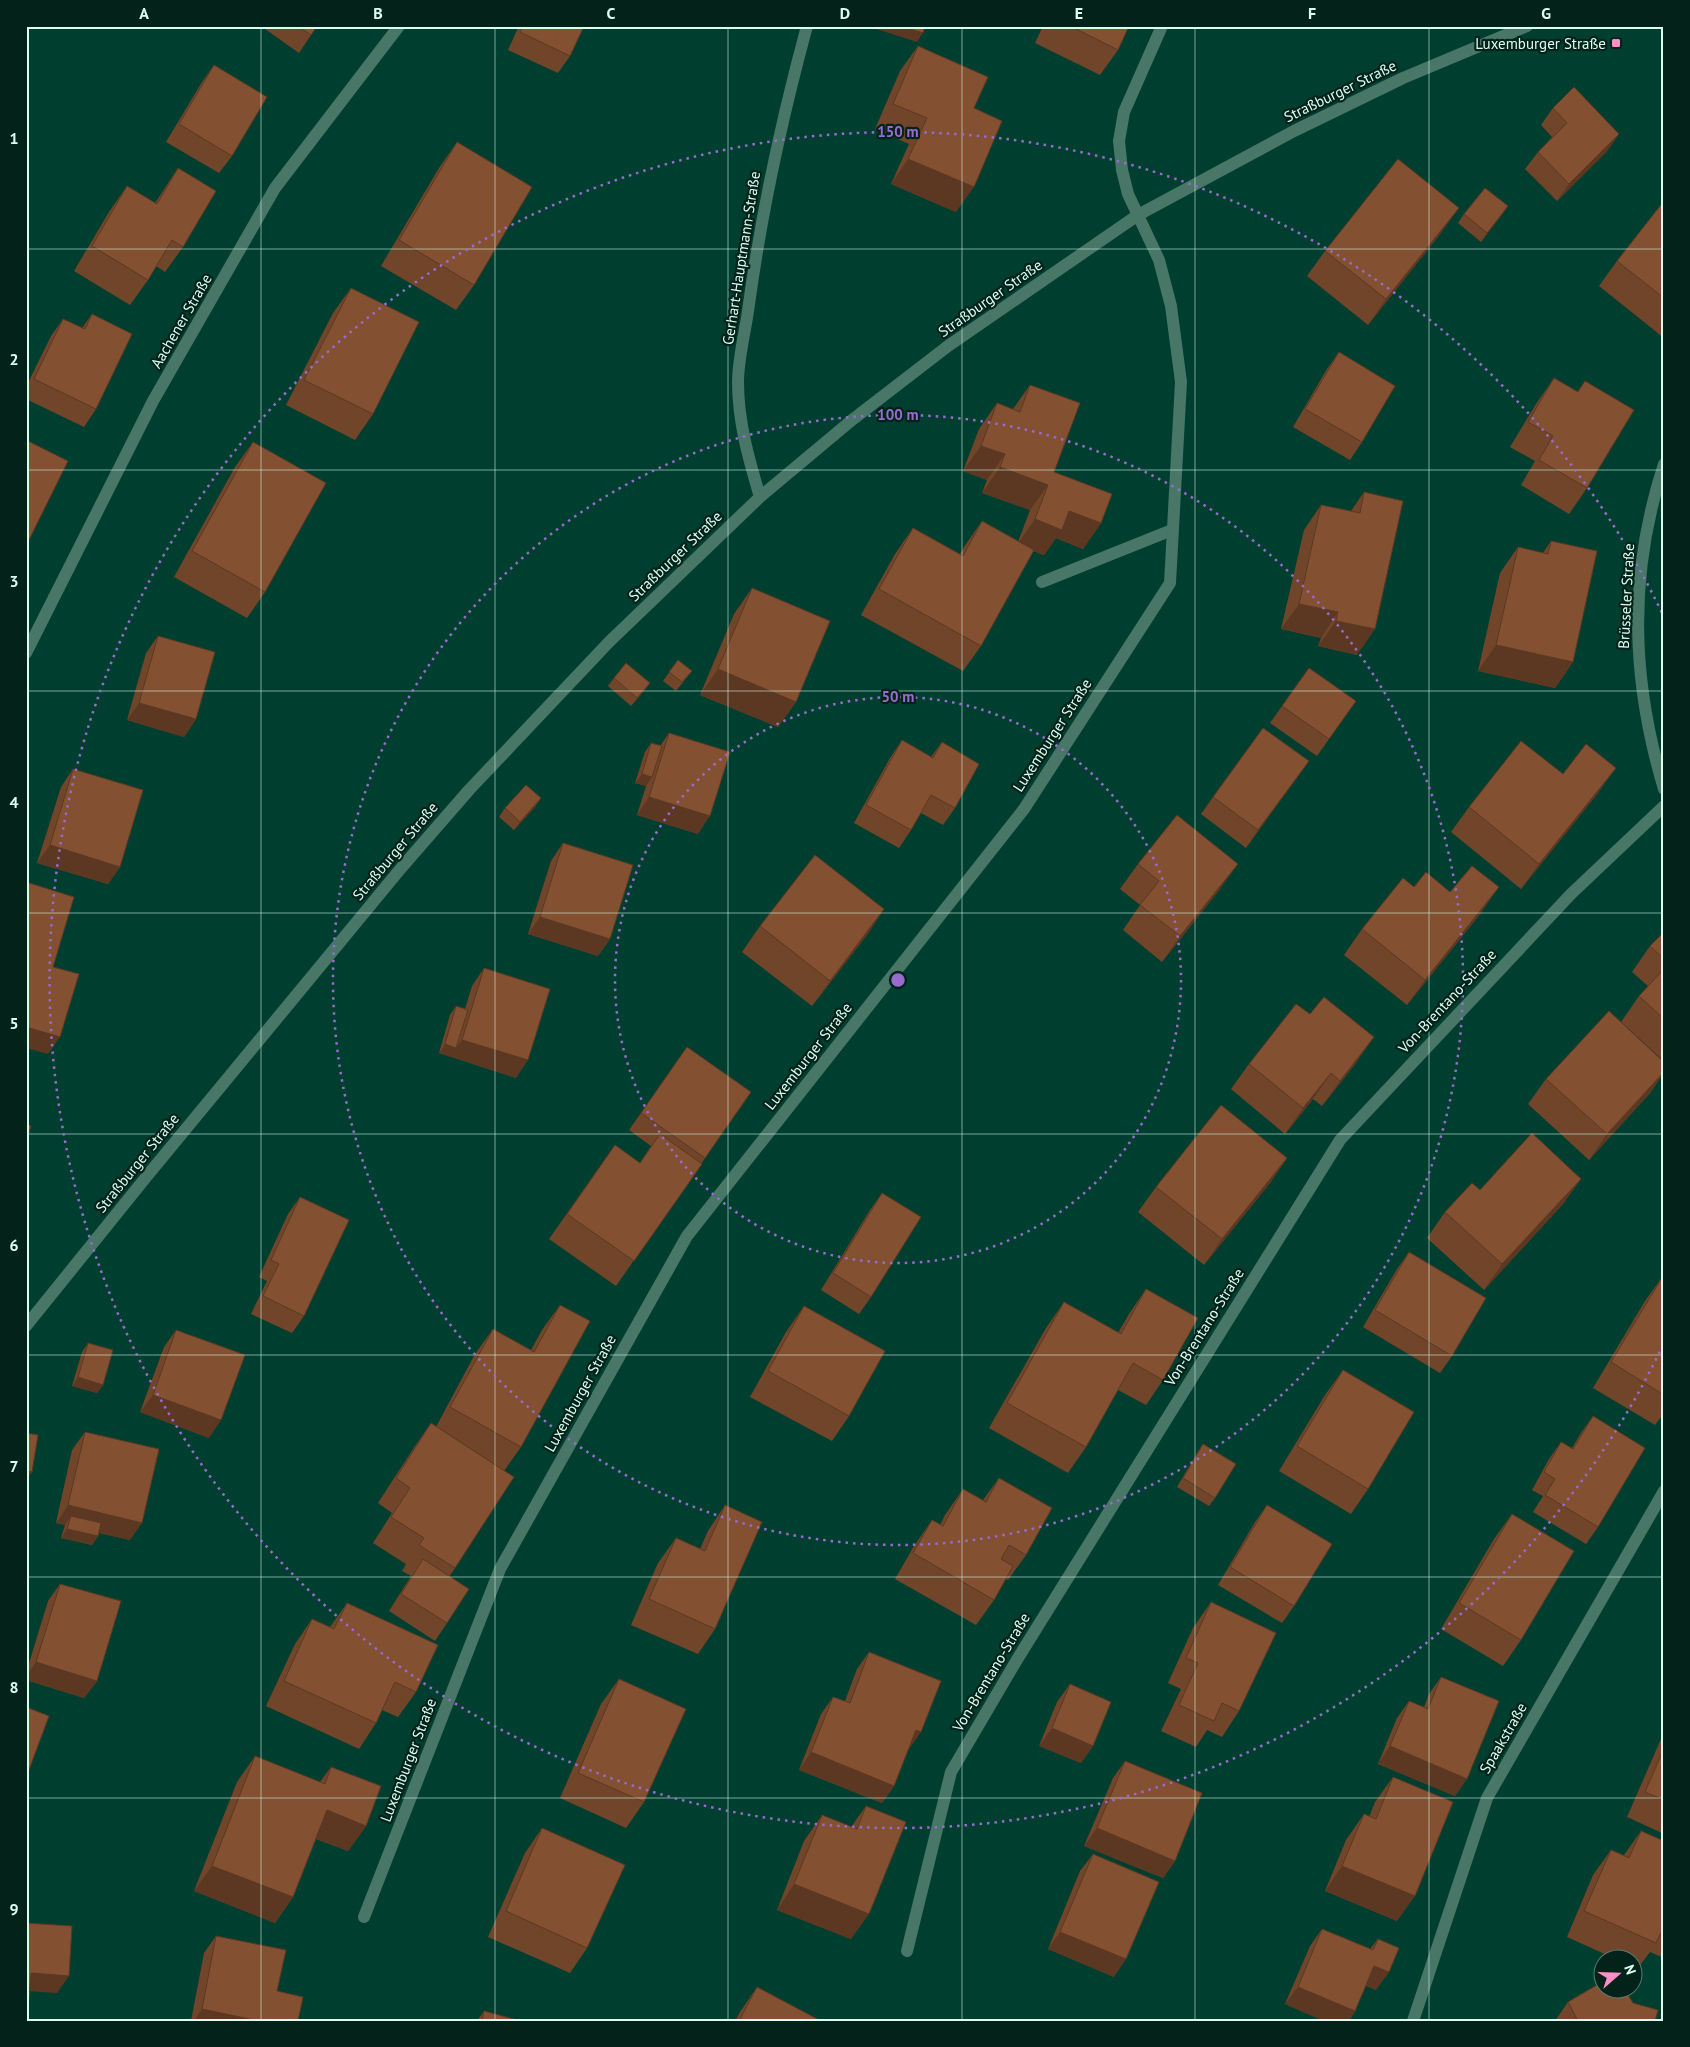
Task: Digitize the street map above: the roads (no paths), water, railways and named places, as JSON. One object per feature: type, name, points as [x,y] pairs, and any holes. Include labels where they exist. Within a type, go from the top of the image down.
[{"type":"street","name":"Aachener Straße","points":[[26,653],[153,401],[275,188],[399,26]]},
{"type":"street","name":"Gerhart-Hauptmann-Straße","points":[[760,497],[744,442],[738,382],[769,182],[807,26]]},
{"type":"street","name":"Luxemburger Straße","points":[[364,1917],[500,1569],[687,1236],[1024,809],[1170,583],[1180,382],[1171,306],[1159,260],[1128,194],[1122,170],[1119,141],[1124,112],[1162,26]]},
{"type":"street","name":"Straßburger Straße","points":[[26,1326],[402,867],[463,797],[609,642],[760,497],[852,420],[948,346],[1138,215],[1311,122],[1403,78],[1527,26]]},
{"type":"street","name":"Brüsseler Straße","points":[[1664,464],[1652,500],[1641,562],[1637,638],[1642,698],[1653,752],[1664,790]]},
{"type":"street","points":[[1042,582],[1172,530]]},
{"type":"street","name":"Von-Brentano-Straße","points":[[907,1951],[951,1772],[1033,1633],[1340,1140],[1571,894],[1664,806]]},
{"type":"street","name":"Spaakstraße","points":[[1414,2021],[1487,1798],[1664,1491]]},
{"type":"place","name":"Luxemburger Straße","points":[[1616,43]]}]
